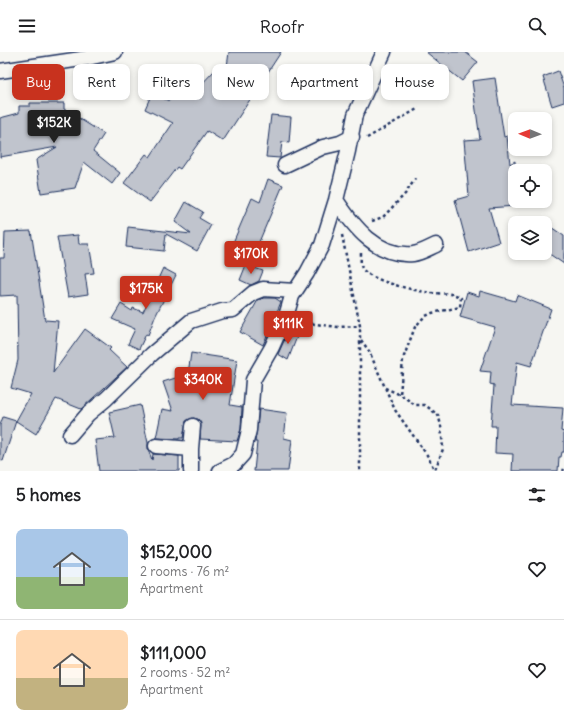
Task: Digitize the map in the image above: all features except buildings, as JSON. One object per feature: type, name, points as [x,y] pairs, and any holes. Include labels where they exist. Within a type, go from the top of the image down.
[{"type":"street","points":[[0,71],[88,58],[115,52]]},
{"type":"street","points":[[220,471],[234,464],[242,454],[249,430],[253,380],[272,347],[284,322],[295,291],[307,273],[322,245],[336,200],[356,115],[384,52]]},
{"type":"street","points":[[285,165],[323,147],[340,143],[352,137]]},
{"type":"street","points":[[336,200],[360,231],[374,244],[399,254],[415,254],[436,246]]},
{"type":"street","points":[[70,435],[88,414],[106,400],[152,354],[192,320],[222,311],[233,310],[253,293],[263,289],[295,291]]},
{"type":"street","points":[[191,471],[193,426]]},
{"type":"street","points":[[156,446],[191,449]]},
{"type":"path","points":[[348,151],[370,136],[419,108]]},
{"type":"path","points":[[400,395],[403,359],[415,327],[424,317],[432,313],[458,308],[462,305],[462,302],[458,296],[418,291],[367,274],[362,268],[360,231],[363,223],[383,217],[406,193],[415,179]]},
{"type":"path","points":[[341,230],[360,326],[360,471]]},
{"type":"path","points":[[284,322],[360,326]]},
{"type":"path","points":[[360,339],[369,351],[395,410],[427,455],[435,471]]},
{"type":"path","points":[[385,388],[400,395],[415,405],[425,405],[438,415],[441,425],[443,449],[435,471]]}]
